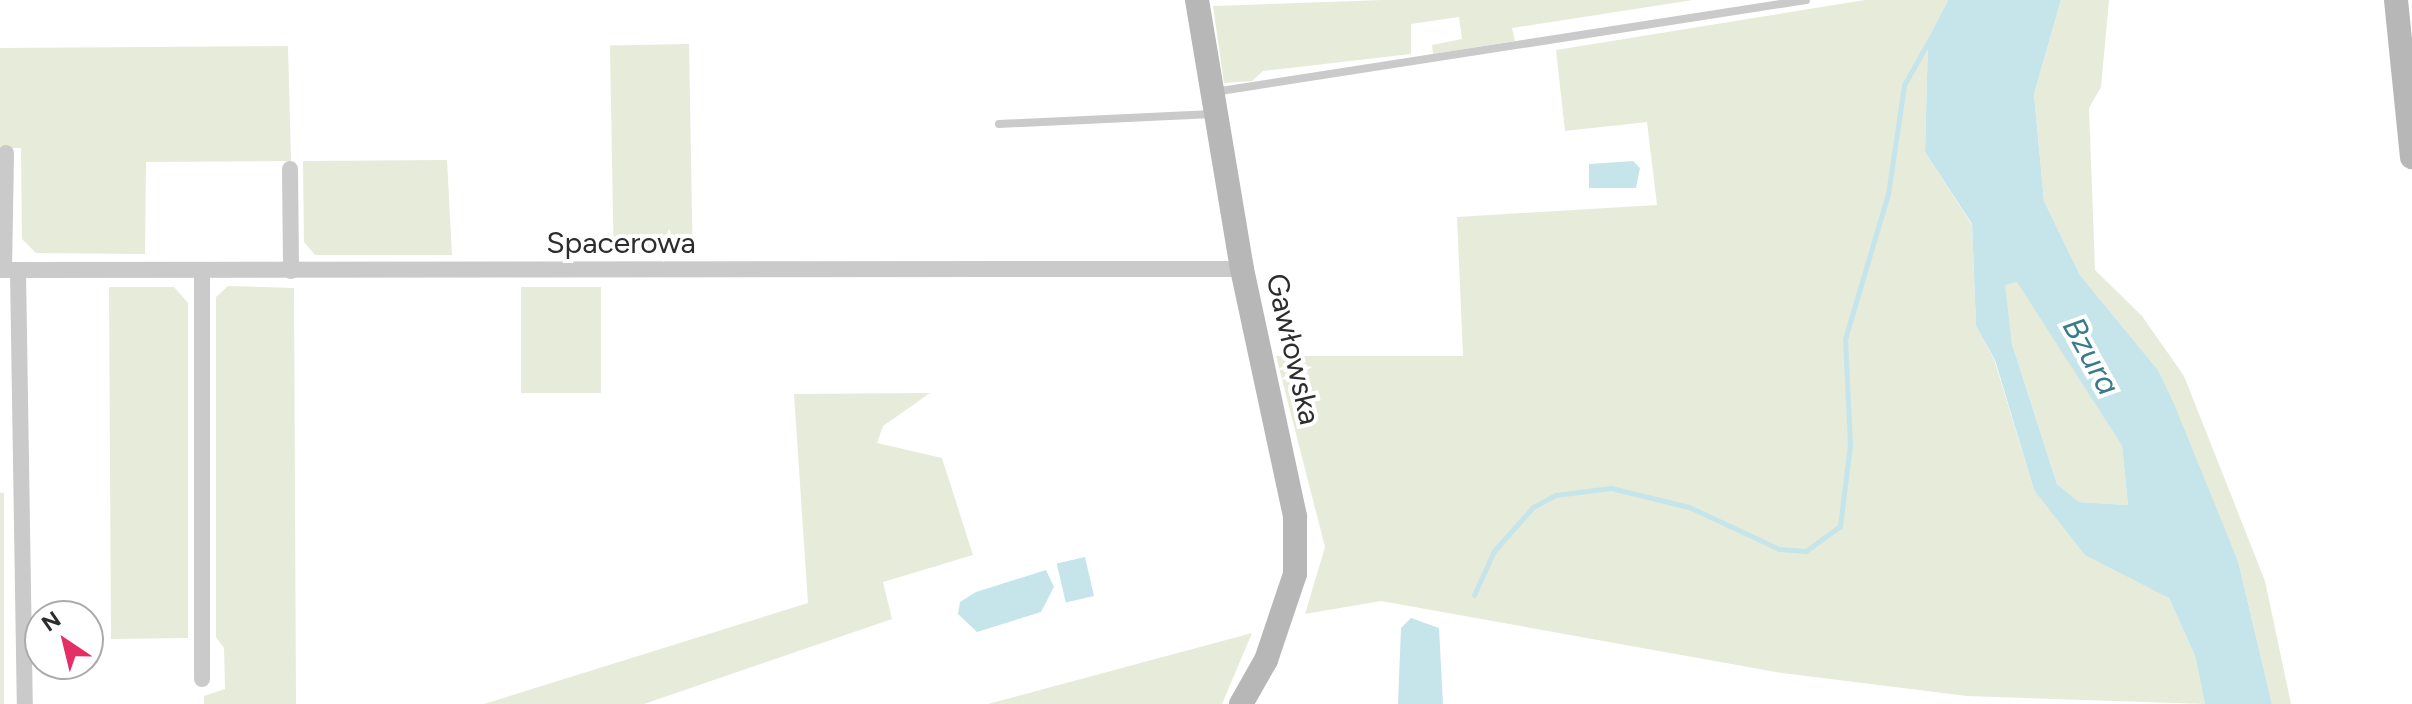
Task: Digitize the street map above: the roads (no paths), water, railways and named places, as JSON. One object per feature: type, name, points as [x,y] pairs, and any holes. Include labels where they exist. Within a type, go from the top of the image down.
[{"type":"street","name":"Gawłowska","points":[[1197,0],[1242,269],[1291,482],[1295,574],[1266,660],[1241,704]]},
{"type":"street","points":[[2396,0],[2407,54],[2412,157]]},
{"type":"street","points":[[6,153],[7,270],[25,704]]},
{"type":"street","points":[[290,169],[291,271]]},
{"type":"street","name":"Spacerowa","points":[[7,270],[1242,269]]},
{"type":"street","points":[[202,270],[202,679]]},
{"type":"lane","points":[[999,124],[1212,103],[1806,0]]},
{"type":"water","name":"Bzura","points":[[1948,0],[2061,0],[2034,94],[2044,201],[2080,275],[2158,370],[2174,404],[2238,561],[2272,704],[2205,704],[2195,656],[2169,598],[2085,555],[2034,490],[1995,360],[1976,326],[1972,224],[1925,152],[1928,39]],"holes":[[[2017,282],[2122,446],[2128,505],[2079,502],[2057,484],[2012,344],[2005,285]]]},
{"type":"water","points":[[1633,161],[1640,168],[1636,188],[1589,188],[1589,164]]},
{"type":"water","points":[[1085,557],[1094,596],[1066,602],[1057,564]]},
{"type":"water","points":[[1046,570],[1054,587],[1041,612],[977,632],[958,614],[960,602],[976,592]]},
{"type":"water","points":[[1411,618],[1439,628],[1443,704],[1398,704],[1401,628]]},
{"type":"waterway","points":[[1474,595],[1494,551],[1533,507],[1556,495],[1611,488],[1689,507],[1779,549],[1806,551],[1840,526],[1850,445],[1845,339],[1888,194],[1904,85],[1931,37]]}]
